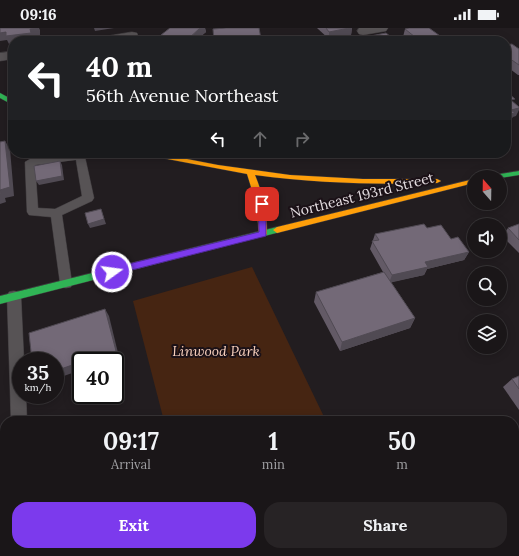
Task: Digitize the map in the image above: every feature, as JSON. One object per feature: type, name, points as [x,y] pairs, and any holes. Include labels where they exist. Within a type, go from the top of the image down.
[{"type":"street","points":[[363,31],[382,28]]},
{"type":"street","points":[[168,158],[250,173],[314,180],[381,182],[467,180]]},
{"type":"street","points":[[250,173],[258,187],[262,204],[263,234]]},
{"type":"street","points":[[507,175],[519,173]]},
{"type":"street","name":"Northeast 193rd Street","points":[[7,298],[467,182]]},
{"type":"lane","points":[[56,158],[30,162],[33,212],[56,213],[88,198],[83,158]]},
{"type":"lane","points":[[56,213],[66,283]]},
{"type":"lane","points":[[7,298],[19,416]]},
{"type":"green space","name":"Linwood Park","points":[[252,267],[324,416],[163,416],[133,301]]},
{"type":"building","points":[[0,28],[38,28],[30,29],[31,33],[6,36],[6,32],[0,33]]},
{"type":"building","points":[[170,28],[200,28],[191,36],[161,35]]},
{"type":"building","points":[[259,28],[260,36],[214,36],[213,29]]},
{"type":"building","points":[[326,28],[349,28],[329,32]]},
{"type":"building","points":[[429,28],[440,36],[414,36],[405,29]]},
{"type":"building","points":[[386,33],[390,36],[371,36]]},
{"type":"building","points":[[511,44],[519,49],[519,65],[511,59]]},
{"type":"building","points":[[511,100],[519,107],[511,110]]},
{"type":"building","points":[[5,141],[10,187],[0,190],[0,142]]},
{"type":"building","points":[[60,161],[62,176],[36,181],[34,166]]},
{"type":"building","points":[[101,209],[104,219],[88,224],[85,213]]},
{"type":"building","points":[[424,224],[427,228],[441,225],[451,239],[458,237],[467,249],[467,252],[425,262],[428,267],[392,275],[372,241],[379,240],[375,234]]},
{"type":"building","points":[[519,224],[519,240],[508,228]]},
{"type":"building","points":[[384,272],[415,318],[342,342],[316,292]]},
{"type":"building","points":[[105,309],[116,351],[72,352],[72,365],[64,368],[64,352],[31,352],[29,333]]},
{"type":"building","points":[[519,376],[519,389],[512,379]]},
{"type":"traffic: fast","points":[[0,95],[8,100]]},
{"type":"traffic: fast","points":[[507,175],[519,173]]},
{"type":"traffic: fast","points":[[0,300],[277,230]]},
{"type":"traffic: slow","points":[[168,158],[254,173],[290,177],[363,182],[437,181]]},
{"type":"traffic: slow","points":[[250,173],[260,203],[263,234]]},
{"type":"traffic: slow","points":[[277,230],[467,183]]},
{"type":"route","points":[[112,272],[263,234],[264,219],[262,204]]}]
